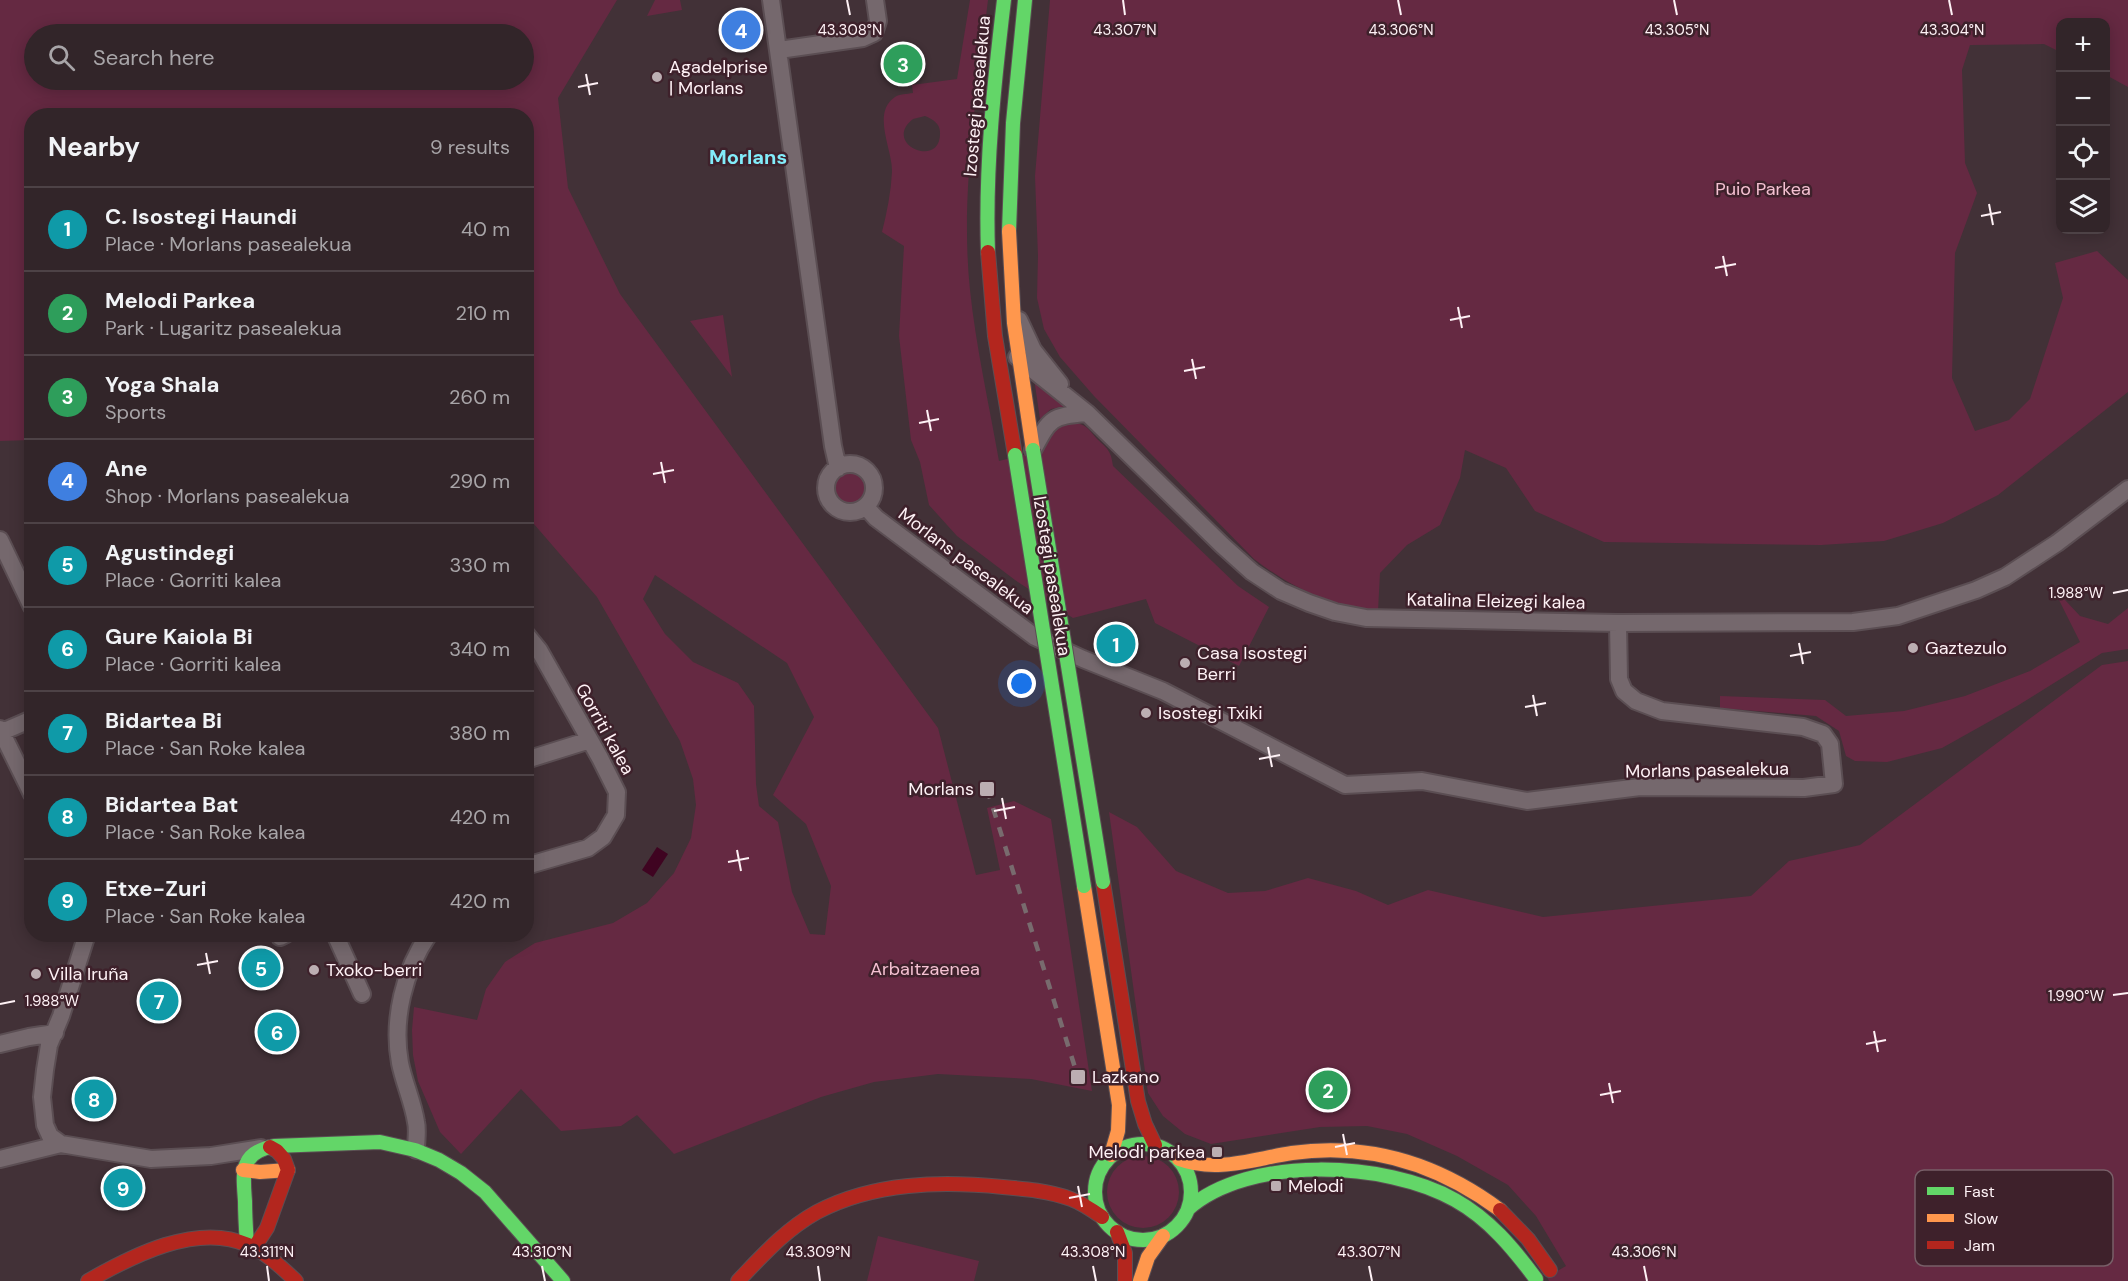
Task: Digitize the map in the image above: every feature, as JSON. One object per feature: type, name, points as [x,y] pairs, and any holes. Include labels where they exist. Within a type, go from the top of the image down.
[{"type":"main road","name":"Izostegi pasealekua","points":[[1004,0],[991,112],[986,184],[988,267],[996,342],[1119,1105],[1118,1131],[1111,1155]]},
{"type":"main road","name":"Izostegi pasealekua","points":[[1025,0],[1010,152],[1009,248],[1019,361],[1138,1101],[1155,1145]]},
{"type":"main road","points":[[250,1246],[243,1170],[252,1153],[266,1148],[376,1142],[416,1150],[451,1168],[481,1188],[563,1281]]},
{"type":"main road","points":[[1102,1217],[1095,1197],[1097,1176],[1111,1155],[1132,1145],[1143,1143],[1155,1145],[1187,1163],[1206,1167],[1296,1153],[1335,1150],[1382,1154],[1404,1159],[1447,1175],[1482,1197],[1528,1238],[1550,1270]]},
{"type":"main road","points":[[250,1246],[267,1228],[288,1170],[302,1158],[327,1145]]},
{"type":"main road","points":[[266,1148],[277,1151],[284,1159],[288,1170]]},
{"type":"main road","points":[[1179,1159],[1189,1178],[1191,1198],[1188,1209]]},
{"type":"main road","points":[[1140,1281],[1148,1257],[1163,1236],[1178,1225],[1188,1209],[1206,1193],[1216,1188],[1265,1176],[1300,1170],[1336,1168],[1378,1172],[1420,1183],[1440,1192],[1472,1211],[1502,1236],[1536,1279]]},
{"type":"main road","points":[[243,1170],[260,1173],[288,1170]]},
{"type":"main road","points":[[1048,1192],[1076,1186],[1097,1176]]},
{"type":"main road","points":[[738,1281],[787,1233],[817,1213],[854,1196],[887,1188],[927,1184],[968,1184],[1048,1192],[1076,1201],[1102,1217],[1117,1232],[1125,1253],[1125,1281]]},
{"type":"main road","points":[[276,1207],[275,1243],[280,1266]]},
{"type":"main road","points":[[220,1239],[235,1225],[246,1208]]},
{"type":"main road","points":[[1117,1232],[1140,1240],[1163,1236]]},
{"type":"main road","points":[[88,1281],[156,1246],[185,1240],[220,1239],[250,1246],[280,1266],[296,1281]]},
{"type":"street","points":[[771,0],[833,446],[838,468]]},
{"type":"street","points":[[778,50],[862,38],[874,33],[878,21],[875,0]]},
{"type":"street","name":"Katalina Eleizegi kalea","points":[[988,267],[1006,342],[1019,361],[1087,413],[1252,572],[1281,591],[1335,612],[1366,618],[1618,623],[1853,622],[1898,616],[1976,590],[2005,577],[2058,543],[2128,489]]},
{"type":"street","points":[[1013,308],[1033,350],[1052,375],[1087,413]]},
{"type":"street","points":[[1033,450],[1046,425],[1060,415],[1087,413]]},
{"type":"street","points":[[852,464],[861,466],[868,472],[873,479],[874,494],[866,507],[856,512],[847,512],[840,510],[829,499],[827,482],[833,471],[852,464]]},
{"type":"street","name":"Morlans pasealekua","points":[[866,507],[876,518],[1024,630],[1083,659],[1163,691],[1345,785],[1422,781],[1527,801],[1640,787],[1803,788],[1834,784],[1830,744],[1823,734],[1803,727],[1662,711],[1636,701],[1624,691],[1619,680],[1618,623]]},
{"type":"street","points":[[0,540],[24,590]]},
{"type":"street","name":"Gorriti kalea","points":[[534,644],[590,740],[617,792],[616,815],[603,837],[588,848],[534,864]]},
{"type":"street","points":[[24,722],[1,731],[24,778]]},
{"type":"street","points":[[534,758],[590,740]]},
{"type":"street","points":[[61,1144],[50,1136],[45,1125],[42,1097],[49,1045],[84,942]]},
{"type":"street","points":[[339,942],[362,994]]},
{"type":"street","points":[[416,1150],[417,1123],[400,1062],[398,1023],[404,986],[424,942]]},
{"type":"street","points":[[0,1044],[29,1036],[55,1033]]},
{"type":"street","points":[[0,1159],[61,1144],[151,1159],[211,1156],[266,1148]]},
{"type":"street","points":[[211,1156],[243,1170]]},
{"type":"green space","name":"Arbaitzaenea","points":[[0,0],[617,0],[558,98],[568,188],[620,294],[938,728],[976,875],[1000,870],[987,808],[1014,801],[1051,819],[1092,1091],[1031,1079],[938,1074],[874,1082],[821,1097],[674,1154],[637,1115],[621,1126],[561,1131],[521,1089],[461,1154],[440,1132],[418,1081],[413,1055],[414,1007],[477,1020],[486,989],[505,962],[535,943],[613,923],[647,903],[674,873],[691,838],[696,805],[693,779],[680,741],[597,597],[534,524],[534,108],[24,108],[24,440],[0,441]],"holes":[[[655,575],[787,663],[814,717],[773,795],[806,824],[831,886],[825,935],[810,934],[792,892],[778,822],[759,806],[756,784],[754,706],[738,683],[693,662],[665,634],[643,599]]]},
{"type":"green space","points":[[655,0],[680,0],[682,10],[647,16]]},
{"type":"green space","points":[[970,0],[988,0],[968,181],[967,254],[976,333],[999,461],[1043,450],[1051,433],[1061,424],[1073,422],[1087,428],[1108,451],[1113,466],[1238,586],[1269,607],[1239,666],[1155,623],[1146,599],[1073,618],[1015,580],[957,536],[929,505],[920,462],[911,440],[899,336],[904,246],[882,232],[892,172],[884,122],[888,104],[897,96],[913,93],[912,85],[957,79]],"holes":[[[925,116],[936,122],[940,132],[938,143],[932,150],[924,151],[915,149],[904,137],[905,128],[913,119]]]},
{"type":"green space","name":"Puio Parkea","points":[[1050,0],[2128,0],[2128,87],[2110,77],[2110,18],[2056,18],[2056,50],[2044,44],[1970,45],[1962,70],[1965,163],[1977,193],[1955,253],[1952,378],[1975,431],[2009,420],[2030,399],[2063,298],[2055,263],[2097,251],[2128,280],[2128,392],[1998,495],[1943,523],[1884,541],[1821,545],[1604,542],[1535,511],[1506,468],[1465,450],[1460,478],[1440,525],[1407,545],[1380,573],[1378,611],[1343,605],[1297,587],[1254,559],[1094,396],[1060,357],[1044,329],[1037,298],[1035,176]]},
{"type":"green space","points":[[723,315],[732,377],[690,321]]},
{"type":"green space","points":[[1034,378],[1068,406],[1051,409],[1040,419]]},
{"type":"green space","points":[[850,473],[860,478],[865,488],[860,498],[850,503],[840,498],[835,488],[840,478]]},
{"type":"green space","points":[[2052,586],[2080,616],[2108,624],[2128,608],[2128,649],[2102,653],[2017,706],[1942,748],[1887,762],[1855,761],[1846,756],[1839,731],[1816,716],[1720,708],[1720,696],[1825,700],[1846,716],[1904,711],[1965,696],[2030,671],[2080,642]]},
{"type":"green space","points":[[2128,661],[2128,1281],[1549,1281],[1547,1277],[1566,1266],[1536,1216],[1508,1185],[1457,1156],[1407,1134],[1367,1126],[1320,1127],[1211,1144],[1185,1134],[1163,1116],[1148,1093],[1109,812],[1137,827],[1176,871],[1228,893],[1265,891],[1308,878],[1356,891],[1388,905],[1428,890],[1543,917],[1751,896],[1789,861],[1860,845],[2102,665]]},
{"type":"green space","points":[[1143,1156],[1163,1162],[1173,1172],[1179,1192],[1173,1212],[1163,1222],[1143,1228],[1123,1222],[1113,1212],[1107,1192],[1113,1172],[1123,1162]]},
{"type":"green space","points":[[878,1236],[979,1261],[974,1281],[867,1281]]},
{"type":"shaded area","points":[[657,847],[668,854],[653,877],[642,870]]},
{"type":"railway","points":[[987,789],[1078,1077]]},
{"type":"traffic: fast","points":[[988,252],[989,158],[1004,0]]},
{"type":"traffic: fast","points":[[1009,231],[1013,123],[1025,0]]},
{"type":"traffic: fast","points":[[1033,450],[1103,882]]},
{"type":"traffic: fast","points":[[1015,455],[1084,886]]},
{"type":"traffic: fast","points":[[247,1245],[244,1173],[249,1159],[254,1154],[274,1146],[380,1142],[415,1150],[461,1173],[485,1192],[563,1281]]},
{"type":"traffic: fast","points":[[1143,1144],[1161,1148],[1177,1158],[1187,1174],[1191,1192],[1187,1210],[1177,1226],[1161,1236],[1143,1240],[1125,1236],[1109,1226],[1099,1210],[1095,1192],[1099,1174],[1109,1158],[1125,1148],[1143,1144]]},
{"type":"traffic: fast","points":[[1188,1209],[1214,1192],[1246,1179],[1281,1172],[1356,1171],[1393,1177],[1426,1187],[1455,1200],[1479,1216],[1500,1235],[1536,1279]]},
{"type":"traffic: slow","points":[[1009,231],[1014,323],[1033,450]]},
{"type":"traffic: slow","points":[[1084,886],[1119,1105],[1118,1131],[1111,1155]]},
{"type":"traffic: slow","points":[[1179,1159],[1193,1163],[1221,1165],[1321,1150],[1376,1154],[1428,1169],[1452,1180],[1500,1210]]},
{"type":"traffic: slow","points":[[243,1170],[260,1172],[288,1170]]},
{"type":"traffic: slow","points":[[1140,1281],[1148,1257],[1163,1236]]},
{"type":"traffic: jam","points":[[988,252],[995,336],[1015,455]]},
{"type":"traffic: jam","points":[[1103,882],[1138,1101],[1155,1145]]},
{"type":"traffic: jam","points":[[254,1248],[267,1228],[288,1170],[284,1159],[270,1147]]},
{"type":"traffic: jam","points":[[738,1281],[795,1226],[817,1212],[839,1202],[885,1189],[956,1184],[1029,1190],[1071,1199],[1102,1217]]},
{"type":"traffic: jam","points":[[1500,1210],[1528,1239],[1550,1270]]},
{"type":"traffic: jam","points":[[1117,1232],[1125,1253],[1125,1281]]},
{"type":"traffic: jam","points":[[88,1281],[124,1262],[165,1245],[208,1237],[228,1239],[255,1248],[296,1281]]},
{"type":"place","name":"Ane","points":[[741,30]]},
{"type":"place","name":"Yoga Shala","points":[[903,64]]},
{"type":"place","name":"Agadelprise | Morlans","points":[[657,77]]},
{"type":"place","name":"C. Isostegi Haundi","points":[[1116,644]]},
{"type":"place","name":"Gaztezulo","points":[[1913,648]]},
{"type":"place","name":"Casa Isostegi Berri","points":[[1185,663]]},
{"type":"place","name":"Isostegi Txiki","points":[[1146,713]]},
{"type":"place","name":"Morlans","points":[[987,789]]},
{"type":"place","name":"Agustindegi","points":[[261,968]]},
{"type":"place","name":"Txoko-berri","points":[[314,970]]},
{"type":"place","name":"Villa Iruña","points":[[36,974]]},
{"type":"place","name":"Bidartea Bi","points":[[159,1001]]},
{"type":"place","name":"Gure Kaiola Bi","points":[[277,1032]]},
{"type":"place","name":"Lazkano","points":[[1078,1077]]},
{"type":"place","name":"Melodi Parkea","points":[[1328,1090]]},
{"type":"place","name":"Bidartea Bat","points":[[94,1099]]},
{"type":"place","name":"Melodi parkea","points":[[1217,1152]]},
{"type":"place","name":"Melodi","points":[[1276,1186]]},
{"type":"place","name":"Etxe-Zuri","points":[[123,1188]]},
{"type":"district","name":"Morlans","points":[[748,157]]}]
